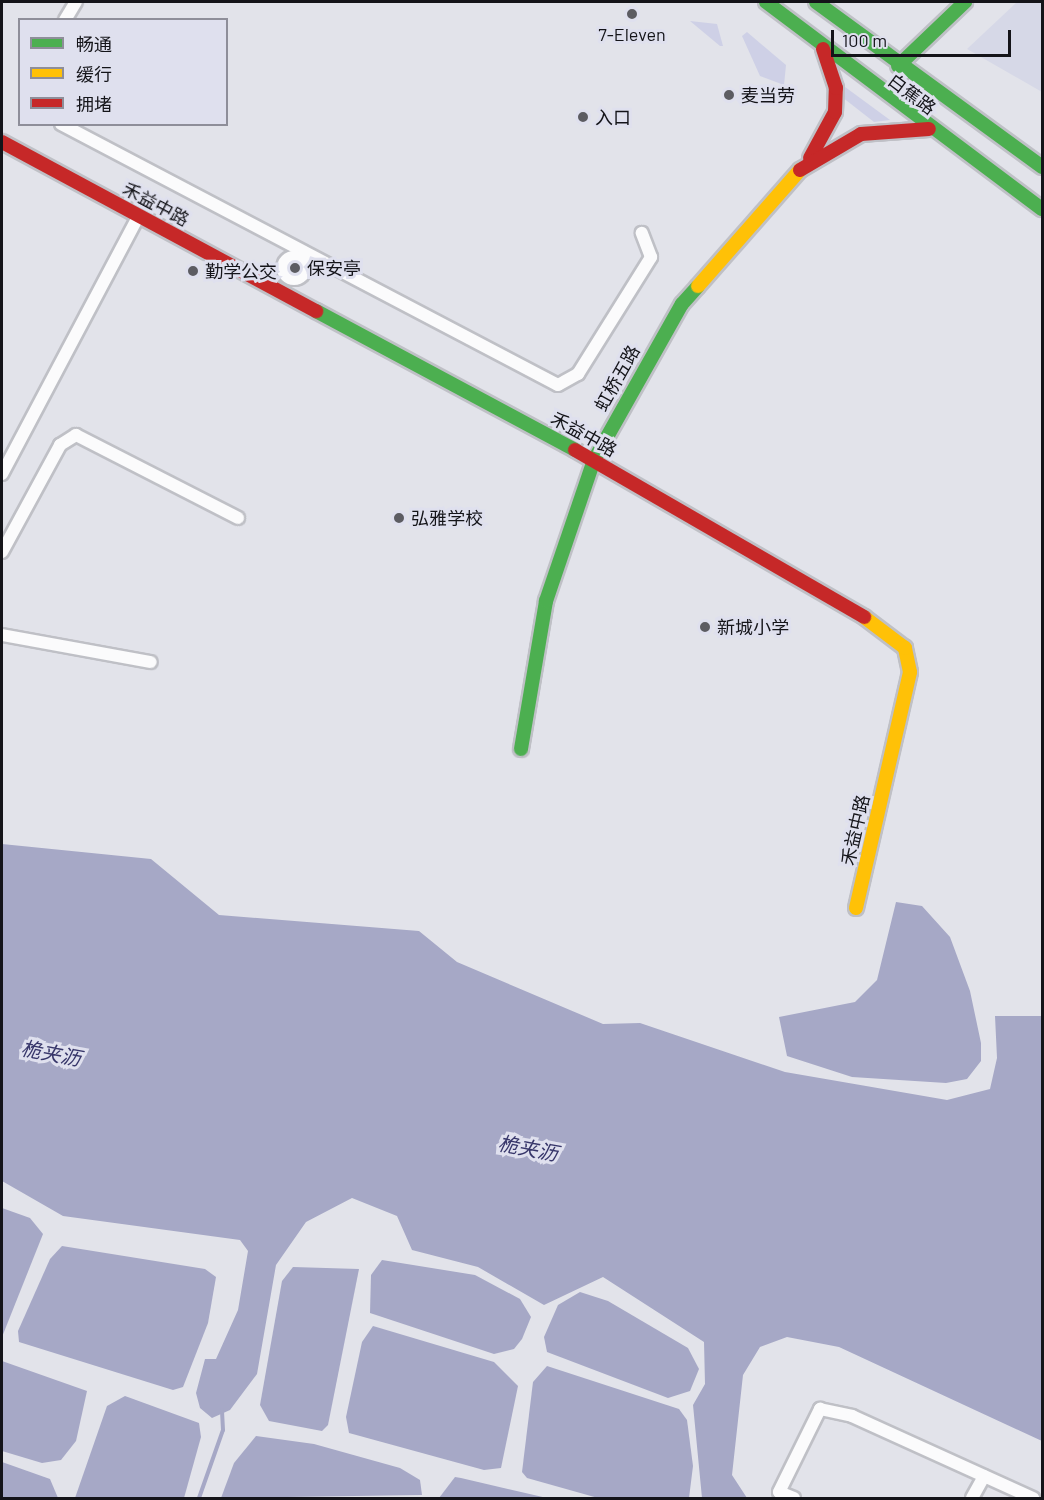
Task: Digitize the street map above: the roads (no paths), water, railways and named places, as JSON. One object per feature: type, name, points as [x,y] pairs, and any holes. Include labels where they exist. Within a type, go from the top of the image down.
[{"type":"street","points":[[65,18],[76,2]]},
{"type":"street","name":"白蕉路","points":[[766,2],[823,49],[928,129],[1042,209]]},
{"type":"street","name":"白蕉路","points":[[816,2],[898,66],[1042,167]]},
{"type":"street","points":[[898,66],[965,2]]},
{"type":"street","points":[[800,170],[835,112],[836,88],[823,49]]},
{"type":"street","points":[[65,126],[302,255],[558,385],[578,374],[651,257],[642,233]]},
{"type":"street","points":[[800,170],[861,134],[928,129]]},
{"type":"street","name":"禾益中路","points":[[2,141],[594,460],[885,629],[905,648],[910,672],[856,908]]},
{"type":"street","name":"虹桥五路","points":[[521,749],[546,601],[594,460],[682,304],[800,170]]},
{"type":"street","points":[[2,474],[139,216]]},
{"type":"street","points":[[281,292],[289,278],[305,273],[302,255]]},
{"type":"street","points":[[2,552],[57,449],[76,435],[238,518]]},
{"type":"street","points":[[2,636],[151,662]]},
{"type":"street","points":[[794,1498],[780,1492],[820,1409],[852,1416],[1033,1498]]},
{"type":"street","points":[[972,1498],[984,1476]]},
{"type":"water","name":"桅夹沥","points":[[2,844],[151,859],[219,915],[419,931],[457,962],[603,1024],[640,1023],[785,1072],[947,1100],[990,1089],[997,1058],[995,1016],[1041,1016],[1042,1441],[839,1347],[787,1337],[760,1347],[743,1375],[732,1475],[747,1498],[702,1498],[693,1405],[705,1384],[704,1342],[603,1277],[544,1305],[478,1267],[412,1250],[397,1216],[352,1198],[306,1222],[276,1265],[257,1374],[230,1410],[212,1418],[200,1408],[196,1393],[205,1359],[216,1359],[238,1310],[248,1251],[240,1240],[63,1216],[2,1181]]},
{"type":"water","points":[[896,902],[922,906],[950,937],[970,991],[981,1043],[981,1061],[967,1079],[946,1083],[852,1077],[787,1056],[779,1017],[855,1002],[877,980]]},
{"type":"water","points":[[2,1208],[30,1218],[43,1234],[2,1337]]},
{"type":"water","points":[[62,1246],[205,1269],[216,1277],[208,1323],[183,1387],[173,1390],[19,1342],[18,1331],[50,1259]]},
{"type":"water","points":[[382,1260],[475,1275],[520,1299],[531,1317],[522,1339],[514,1349],[494,1354],[370,1313],[371,1275]]},
{"type":"water","points":[[293,1267],[359,1269],[328,1425],[322,1431],[269,1421],[260,1405],[282,1281]]},
{"type":"water","points":[[580,1292],[608,1301],[688,1348],[699,1369],[690,1391],[668,1398],[547,1352],[544,1337],[558,1305]]},
{"type":"water","points":[[373,1326],[494,1362],[518,1386],[501,1468],[484,1470],[349,1433],[346,1417],[362,1342]]},
{"type":"water","points":[[2,1361],[87,1391],[76,1441],[61,1460],[42,1463],[2,1451]]},
{"type":"water","points":[[547,1366],[679,1409],[687,1420],[693,1466],[689,1498],[598,1498],[527,1478],[522,1472],[533,1382]]},
{"type":"water","points":[[125,1396],[199,1423],[201,1437],[184,1498],[75,1498],[107,1406]]},
{"type":"water","points":[[256,1436],[314,1444],[400,1468],[420,1480],[422,1495],[221,1498],[234,1463]]},
{"type":"water","points":[[2,1462],[50,1479],[58,1498],[2,1498]]},
{"type":"water","points":[[455,1477],[461,1478],[547,1498],[439,1498]]},
{"type":"waterway","points":[[199,1498],[223,1430],[222,1410]]},
{"type":"place","name":"7-Eleven","points":[[632,14]]},
{"type":"place","name":"麦当劳","points":[[729,95]]},
{"type":"place","name":"入口","points":[[583,117]]},
{"type":"place","name":"保安亭","points":[[295,268]]},
{"type":"place","name":"勤学公交","points":[[193,271]]},
{"type":"place","name":"弘雅学校","points":[[399,518]]},
{"type":"place","name":"新城小学","points":[[705,627]]}]
